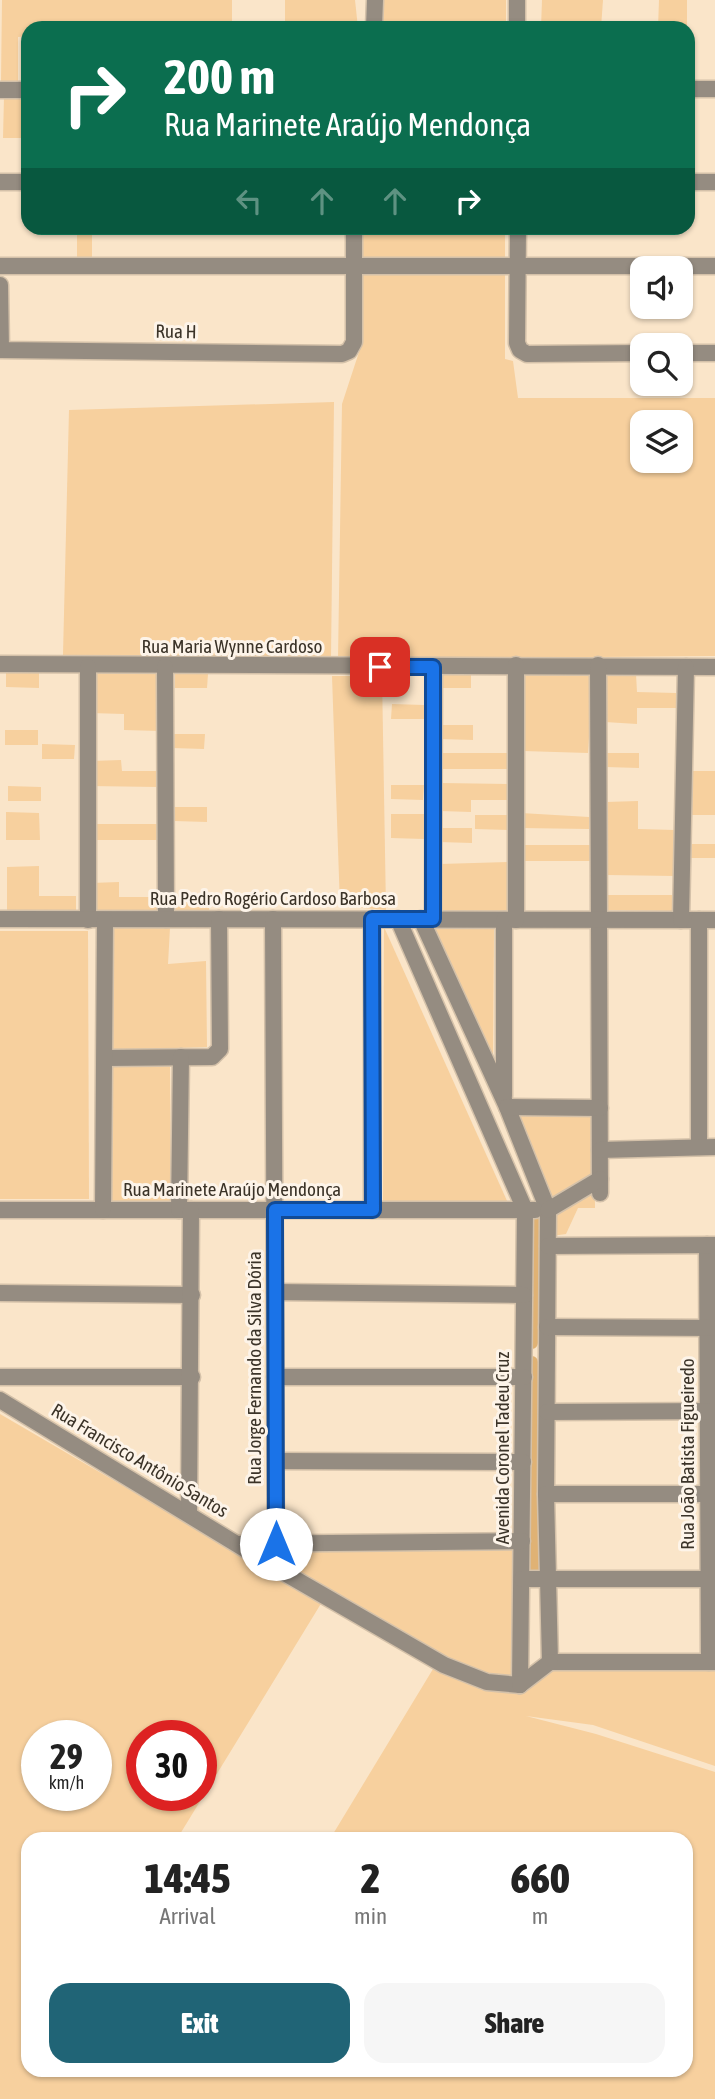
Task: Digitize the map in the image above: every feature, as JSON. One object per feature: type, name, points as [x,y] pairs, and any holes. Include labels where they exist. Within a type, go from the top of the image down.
[{"type":"street","points":[[374,21],[375,0]]},
{"type":"street","points":[[517,0],[517,21]]},
{"type":"street","points":[[695,89],[715,89]]},
{"type":"street","points":[[0,90],[21,90]]},
{"type":"street","points":[[0,182],[21,182]]},
{"type":"street","points":[[695,182],[715,182]]},
{"type":"street","points":[[353,267],[354,235]]},
{"type":"street","points":[[518,235],[517,343],[520,350],[527,354],[630,353]]},
{"type":"street","points":[[0,266],[715,266]]},
{"type":"street","name":"Rua H","points":[[1,350],[339,354],[349,351],[354,342],[353,267]]},
{"type":"street","points":[[0,285],[1,350]]},
{"type":"street","points":[[693,353],[715,353]]},
{"type":"street","name":"Rua Maria Wynne Cardoso","points":[[0,664],[88,667],[715,667]]},
{"type":"street","points":[[505,1104],[516,665]]},
{"type":"street","points":[[548,1210],[600,1186],[598,665]]},
{"type":"street","points":[[88,667],[96,920],[105,1058],[103,1210]]},
{"type":"street","points":[[165,667],[166,919]]},
{"type":"street","points":[[433,667],[427,919],[548,1210],[546,1494],[550,1662]]},
{"type":"street","points":[[681,920],[686,667]]},
{"type":"street","name":"Rua Pedro Rogério Cardoso Barbosa","points":[[0,919],[707,920]]},
{"type":"street","points":[[105,1058],[212,1057],[220,1049],[219,919]]},
{"type":"street","name":"Rua Jorge Fernando da Silva Dória","points":[[273,919],[276,1569]]},
{"type":"street","points":[[372,919],[373,1210]]},
{"type":"street","points":[[398,919],[525,1210]]},
{"type":"street","points":[[600,1150],[707,1147],[707,920]]},
{"type":"street","points":[[181,1057],[185,1210],[192,1295],[189,1514]]},
{"type":"street","points":[[505,1104],[600,1108]]},
{"type":"street","name":"Rua Marinete Araújo Mendonça","points":[[0,1210],[548,1210]]},
{"type":"street","name":"Avenida Coronel Tadeu Cruz","points":[[520,1685],[525,1210]]},
{"type":"street","points":[[548,1246],[711,1245]]},
{"type":"street","name":"Rua João Batista Figueiredo","points":[[711,1245],[712,1662]]},
{"type":"street","points":[[275,1292],[524,1295]]},
{"type":"street","points":[[0,1293],[192,1295]]},
{"type":"street","points":[[547,1327],[711,1328]]},
{"type":"street","points":[[524,1351],[547,1350]]},
{"type":"street","points":[[0,1377],[192,1377]]},
{"type":"street","points":[[275,1377],[524,1377]]},
{"type":"street","name":"Rua Francisco Antônio Santos","points":[[0,1400],[240,1544],[276,1569],[457,1672],[487,1682],[520,1685]]},
{"type":"street","points":[[547,1412],[711,1411]]},
{"type":"street","points":[[276,1461],[523,1462]]},
{"type":"street","points":[[546,1494],[711,1494]]},
{"type":"street","points":[[240,1544],[522,1541]]},
{"type":"street","points":[[522,1579],[712,1579]]},
{"type":"street","points":[[520,1685],[550,1662],[712,1662]]},
{"type":"shaded area","points":[[2,0],[232,0],[232,21],[21,21],[21,37],[18,37],[18,82],[1,82]]},
{"type":"shaded area","points":[[285,0],[355,0],[357,21],[285,21]]},
{"type":"shaded area","points":[[375,0],[506,0],[506,21],[374,21]]},
{"type":"shaded area","points":[[542,0],[603,0],[602,21],[541,21]]},
{"type":"shaded area","points":[[659,0],[687,0],[687,21],[658,21]]},
{"type":"shaded area","points":[[4,97],[21,97],[21,138],[3,138]]},
{"type":"shaded area","points":[[77,235],[92,235],[92,261],[77,261]]},
{"type":"shaded area","points":[[359,235],[505,235],[505,359],[513,361],[518,398],[715,398],[715,656],[338,659],[342,404],[360,349]]},
{"type":"shaded area","points":[[334,402],[331,657],[63,655],[69,410]]},
{"type":"shaded area","points":[[6,673],[39,673],[39,688],[6,687]]},
{"type":"shaded area","points":[[91,673],[160,673],[160,731],[124,730],[124,714],[90,713]]},
{"type":"shaded area","points":[[175,673],[208,674],[207,688],[175,688]]},
{"type":"shaded area","points":[[438,673],[471,673],[471,688],[438,688]]},
{"type":"shaded area","points":[[605,673],[636,674],[637,692],[676,693],[676,708],[637,708],[637,724],[605,722]]},
{"type":"shaded area","points":[[524,674],[593,675],[588,753],[523,751]]},
{"type":"shaded area","points":[[332,676],[382,676],[386,910],[340,906]]},
{"type":"shaded area","points":[[392,704],[424,705],[424,719],[391,719]]},
{"type":"shaded area","points":[[441,725],[473,725],[473,740],[440,739]]},
{"type":"shaded area","points":[[5,730],[38,730],[38,745],[5,745]]},
{"type":"shaded area","points":[[172,734],[205,734],[204,749],[172,748]]},
{"type":"shaded area","points":[[42,744],[75,745],[74,759],[42,759]]},
{"type":"shaded area","points":[[440,753],[509,753],[509,769],[440,769]]},
{"type":"shaded area","points":[[607,753],[639,753],[639,768],[606,767]]},
{"type":"shaded area","points":[[121,760],[122,771],[158,771],[158,787],[89,786],[91,761]]},
{"type":"shaded area","points":[[690,771],[715,771],[715,815],[689,815]]},
{"type":"shaded area","points":[[441,783],[509,784],[509,800],[471,800],[471,812],[440,811]]},
{"type":"shaded area","points":[[391,785],[424,785],[423,800],[391,799]]},
{"type":"shaded area","points":[[8,786],[41,787],[41,801],[8,801]]},
{"type":"shaded area","points":[[638,801],[638,829],[675,830],[675,876],[607,875],[606,802]]},
{"type":"shaded area","points":[[174,807],[207,807],[207,822],[174,821]]},
{"type":"shaded area","points":[[6,812],[39,813],[40,840],[6,840]]},
{"type":"shaded area","points":[[521,813],[589,817],[589,829],[521,828]]},
{"type":"shaded area","points":[[391,814],[424,814],[424,839],[391,838]]},
{"type":"shaded area","points":[[475,815],[508,815],[508,830],[475,829]]},
{"type":"shaded area","points":[[90,824],[159,824],[159,840],[90,840]]},
{"type":"shaded area","points":[[439,828],[472,828],[472,843],[439,842]]},
{"type":"shaded area","points":[[689,844],[715,844],[715,858],[689,858]]},
{"type":"shaded area","points":[[521,845],[590,845],[590,861],[521,861]]},
{"type":"shaded area","points":[[508,862],[508,912],[440,912],[440,864]]},
{"type":"shaded area","points":[[39,866],[39,896],[76,896],[76,912],[7,912],[7,867]]},
{"type":"shaded area","points":[[119,882],[119,897],[160,897],[160,913],[91,913],[91,883]]},
{"type":"shaded area","points":[[176,895],[209,896],[209,910],[176,910]]},
{"type":"shaded area","points":[[604,895],[673,895],[673,911],[604,910]]},
{"type":"shaded area","points":[[113,926],[170,928],[168,964],[206,961],[207,1047],[110,1050]]},
{"type":"shaded area","points":[[384,927],[508,1203],[383,1204]]},
{"type":"shaded area","points":[[431,927],[494,927],[493,1066]]},
{"type":"shaded area","points":[[0,931],[88,931],[89,1199],[0,1199]]},
{"type":"shaded area","points":[[110,1063],[170,1064],[171,1205],[105,1203]]},
{"type":"shaded area","points":[[514,1112],[594,1112],[595,1208],[578,1208],[566,1234],[552,1236]]},
{"type":"shaded area","points":[[0,1414],[322,1602],[217,1774],[217,1720],[126,1720],[126,1811],[194,1811],[181,1832],[21,1832],[21,2077],[693,2077],[693,1832],[334,1832],[433,1669],[443,1665],[276,1568],[276,1544],[516,1547],[520,1684],[542,1670],[715,1662],[715,1766],[593,1725],[526,1716],[596,1734],[715,1772],[715,2099],[0,2099]]},
{"type":"waterway","points":[[532,1343],[534,1221]]},
{"type":"waterway","points":[[532,1362],[534,1575]]},
{"type":"route","points":[[276,1544],[275,1210],[373,1210],[372,919],[433,919],[433,667],[380,667]]}]
